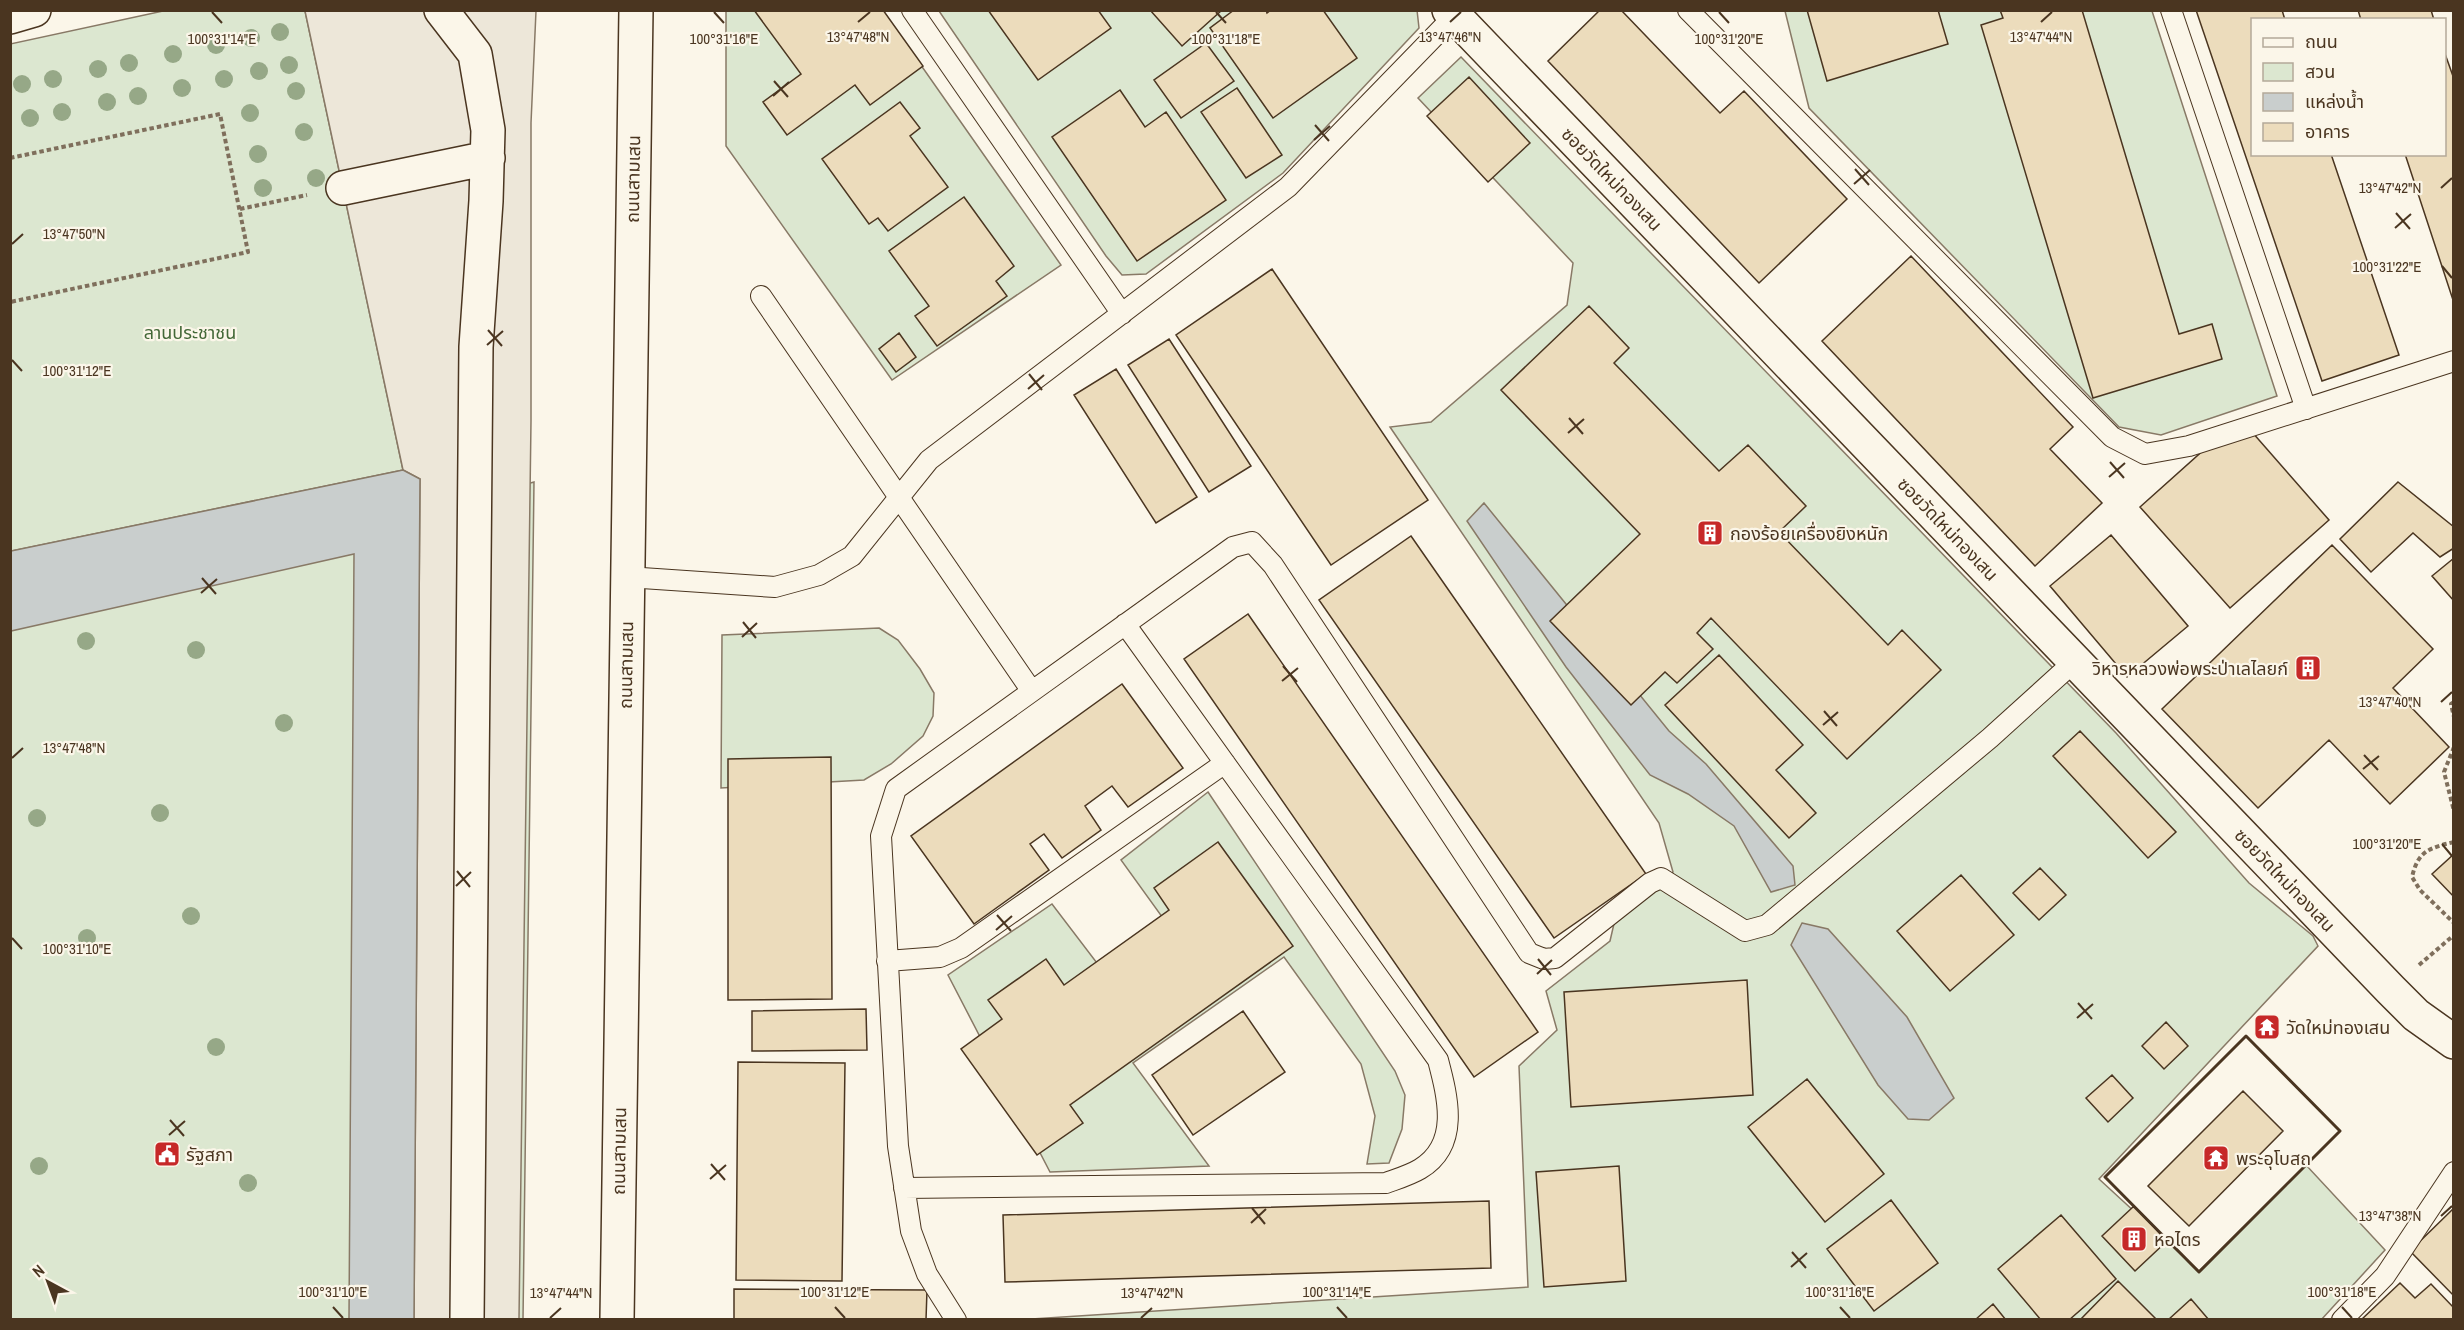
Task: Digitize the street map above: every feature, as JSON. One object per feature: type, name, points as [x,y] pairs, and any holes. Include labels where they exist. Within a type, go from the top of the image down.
[{"type":"street","points":[[10,16],[34,10]]},
{"type":"street","points":[[441,10],[475,54],[488,130],[477,347],[466,1320]]},
{"type":"street","name":"ถนนสามเสน","points":[[616,1320],[636,10]]},
{"type":"street","name":"ซอยวัดใหม่ทองเสน","points":[[1455,12],[2391,990],[2416,1015],[2454,1042]]},
{"type":"street","points":[[343,188],[488,158]]},
{"type":"lane","points":[[912,10],[1122,314]]},
{"type":"lane","points":[[1688,10],[2112,437],[2145,454],[2189,446],[2454,361]]},
{"type":"lane","points":[[2171,10],[2306,409]]},
{"type":"lane","points":[[627,577],[775,587],[819,575],[852,556],[929,460],[1288,187],[1455,12]]},
{"type":"lane","points":[[761,296],[1031,690]]},
{"type":"lane","points":[[956,1320],[927,1274],[911,1231],[898,1146],[880,836],[896,789],[1233,547],[1252,542],[1273,565],[1529,953],[1544,959],[1555,958],[1650,883],[1661,878],[1746,931],[1767,925],[1990,738],[2075,661]]},
{"type":"lane","points":[[904,1188],[1386,1183],[1421,1169],[1441,1152],[1448,1129],[1446,1090],[1438,1060],[1125,624]]},
{"type":"lane","points":[[887,961],[940,957],[961,948],[1226,764]]},
{"type":"lane","points":[[2342,1320],[2385,1276],[2454,1172]]},
{"type":"path","points":[[10,159],[220,114],[248,252],[10,302]]},
{"type":"path","points":[[240,209],[343,188]]},
{"type":"path","points":[[2454,702],[2451,704],[2454,717]]},
{"type":"path","points":[[2454,747],[2444,772],[2454,811]]},
{"type":"path","points":[[2454,842],[2431,848],[2416,861],[2412,877],[2420,890],[2454,923]]},
{"type":"path","points":[[2391,990],[2454,935]]},
{"type":"green space","points":[[1417,10],[1419,28],[1283,173],[1146,274],[1122,275],[1106,256],[939,11]]},
{"type":"green space","name":"ลานประชาชน","points":[[163,11],[305,11],[403,470],[11,551],[10,44]]},
{"type":"green space","points":[[726,11],[883,11],[1061,265],[892,380],[726,146]]},
{"type":"green space","points":[[1785,11],[2152,11],[2277,396],[2161,435],[2119,427],[1809,108]]},
{"type":"green space","points":[[1461,57],[2116,733],[2249,883],[2313,936],[2318,946],[2099,1179],[2199,1271],[2306,1165],[2385,1250],[2321,1320],[1015,1320],[1528,1287],[1519,1066],[1557,1030],[1546,991],[1610,941],[1616,915],[1673,872],[1659,823],[1390,427],[1431,422],[1567,305],[1573,263],[1418,98]]},
{"type":"green space","points":[[534,482],[523,1319],[11,1320],[11,621]]},
{"type":"green space","points":[[879,628],[898,640],[920,669],[934,693],[933,716],[923,736],[891,764],[864,780],[721,788],[722,635]]},
{"type":"green space","points":[[1208,792],[1395,1071],[1405,1095],[1402,1129],[1389,1163],[1367,1164],[1375,1116],[1361,1064],[1284,957],[1133,1063],[1209,1166],[1050,1172],[948,975],[1052,904],[1103,971],[1168,925],[1121,860]]},
{"type":"shaded area","points":[[305,11],[536,11],[531,123],[531,421],[519,1319],[414,1319],[420,479],[403,470]]},
{"type":"water","points":[[403,470],[420,479],[414,1319],[349,1319],[354,554],[11,631],[11,551]]},
{"type":"water","points":[[1484,503],[1669,731],[1706,764],[1793,866],[1795,885],[1771,892],[1734,826],[1688,794],[1650,775],[1566,667],[1467,521]]},
{"type":"water","points":[[1802,923],[1828,929],[1907,1017],[1954,1098],[1929,1120],[1908,1119],[1878,1085],[1791,945]]},
{"type":"building","points":[[754,10],[883,10],[923,66],[870,105],[855,85],[787,135],[763,102],[801,74]]},
{"type":"building","points":[[988,10],[1098,10],[1111,28],[1038,80]]},
{"type":"building","points":[[1150,10],[1222,10],[1182,46]]},
{"type":"building","points":[[1234,10],[1266,10],[1267,13],[1271,10],[1323,10],[1357,58],[1273,118],[1210,28]]},
{"type":"building","points":[[1600,10],[1621,10],[1720,113],[1744,91],[1847,199],[1759,283],[1548,61]]},
{"type":"building","points":[[1807,10],[1938,10],[1948,44],[1827,81]]},
{"type":"building","points":[[2000,10],[2082,10],[2179,334],[2212,324],[2222,359],[2093,398],[1981,25],[2003,18]]},
{"type":"building","points":[[2196,10],[2282,10],[2284,18],[2251,18],[2251,156],[2332,156],[2399,355],[2322,381]]},
{"type":"building","points":[[2358,10],[2431,10],[2433,18],[2360,18]]},
{"type":"building","points":[[1206,43],[1234,81],[1181,118],[1154,80]]},
{"type":"building","points":[[2446,57],[2454,79],[2454,303],[2406,156],[2446,156]]},
{"type":"building","points":[[1469,77],[1530,143],[1488,182],[1427,116]]},
{"type":"building","points":[[1237,88],[1282,155],[1246,178],[1201,112]]},
{"type":"building","points":[[1120,90],[1145,127],[1166,112],[1226,200],[1137,261],[1052,137]]},
{"type":"building","points":[[900,102],[920,128],[910,136],[948,187],[888,231],[878,218],[869,224],[822,159]]},
{"type":"building","points":[[964,197],[1014,266],[996,281],[1007,296],[937,346],[915,316],[929,306],[889,251]]},
{"type":"building","points":[[1911,256],[2073,427],[2050,449],[2102,503],[2035,566],[1822,341]]},
{"type":"building","points":[[1272,269],[1428,500],[1331,565],[1176,335]]},
{"type":"building","name":"กองร้อยเครื่องยิงหนัก","points":[[1589,306],[1629,348],[1614,363],[1719,471],[1748,445],[1806,506],[1779,532],[1888,645],[1902,630],[1941,670],[1847,759],[1711,618],[1697,633],[1713,649],[1677,683],[1665,672],[1631,705],[1550,621],[1640,534],[1501,390]]},
{"type":"building","points":[[899,333],[916,357],[896,372],[879,349]]},
{"type":"building","points":[[1169,339],[1251,466],[1209,492],[1128,365]]},
{"type":"building","points":[[1116,369],[1197,497],[1156,523],[1074,395]]},
{"type":"building","points":[[2252,432],[2329,520],[2230,608],[2140,507],[2206,448]]},
{"type":"building","points":[[2398,482],[2454,527],[2454,548],[2440,557],[2413,533],[2371,572],[2340,539]]},
{"type":"building","points":[[2111,535],[2188,626],[2127,677],[2050,586]]},
{"type":"building","points":[[1411,536],[1646,874],[1554,938],[1319,600]]},
{"type":"building","name":"วิหารหลวงพ่อพระป่าเลไลยก์","points":[[2332,545],[2433,649],[2393,688],[2449,747],[2390,804],[2329,740],[2258,808],[2162,709]]},
{"type":"building","points":[[2454,558],[2454,601],[2432,576]]},
{"type":"building","points":[[1248,614],[1538,1032],[1474,1077],[1184,659]]},
{"type":"building","points":[[1719,655],[1803,745],[1776,770],[1816,813],[1789,838],[1665,705]]},
{"type":"building","points":[[1122,684],[1183,768],[1128,807],[1112,786],[1085,806],[1101,830],[1062,858],[1044,834],[1030,844],[1049,870],[974,924],[911,836]]},
{"type":"building","points":[[2080,731],[2176,832],[2148,858],[2053,756]]},
{"type":"building","points":[[831,757],[832,999],[728,1000],[728,759]]},
{"type":"building","points":[[1218,842],[1293,946],[1070,1105],[1083,1123],[1037,1155],[961,1049],[1002,1019],[988,1000],[1046,959],[1064,985],[1169,910],[1154,888]]},
{"type":"building","points":[[2454,854],[2454,897],[2432,874]]},
{"type":"building","points":[[2040,868],[2066,895],[2039,920],[2013,893]]},
{"type":"building","points":[[1961,875],[2014,935],[1950,991],[1897,931]]},
{"type":"building","points":[[1747,980],[1753,1095],[1571,1107],[1564,992]]},
{"type":"building","points":[[866,1009],[867,1050],[752,1051],[752,1011]]},
{"type":"building","points":[[1243,1011],[1285,1072],[1193,1135],[1152,1075]]},
{"type":"building","points":[[2166,1022],[2188,1046],[2164,1069],[2142,1046]]},
{"type":"building","points":[[738,1062],[845,1063],[842,1281],[736,1280]]},
{"type":"building","points":[[2112,1075],[2133,1098],[2108,1122],[2086,1098]]},
{"type":"building","points":[[1807,1079],[1884,1174],[1825,1222],[1748,1127]]},
{"type":"building","name":"พระอุโบสถ","points":[[2243,1091],[2283,1131],[2189,1226],[2148,1186]]},
{"type":"building","points":[[1619,1166],[1626,1281],[1544,1287],[1536,1172]]},
{"type":"building","points":[[1891,1200],[1938,1263],[1874,1311],[1827,1249]]},
{"type":"building","points":[[1489,1201],[1491,1268],[1005,1282],[1003,1215]]},
{"type":"building","name":"หอไตร","points":[[2134,1206],[2167,1241],[2135,1271],[2102,1236]]},
{"type":"building","points":[[2454,1208],[2454,1296],[2410,1251]]},
{"type":"building","points":[[2061,1215],[2116,1279],[2069,1320],[2041,1320],[1998,1269]]},
{"type":"building","points":[[2118,1281],[2157,1320],[2080,1320]]},
{"type":"building","points":[[2400,1283],[2415,1298],[2431,1284],[2454,1308],[2454,1320],[2361,1320]]},
{"type":"building","points":[[734,1289],[927,1290],[926,1320],[734,1320]]},
{"type":"building","points":[[2191,1299],[2209,1320],[2168,1320]]},
{"type":"building","points":[[1993,1304],[2006,1320],[1975,1320]]},
{"type":"wall","points":[[2246,1036],[2340,1131],[2199,1272],[2105,1177],[2246,1036]]},
{"type":"place","name":"กองร้อยเครื่องยิงหนัก","points":[[1710,533]]},
{"type":"place","name":"วิหารหลวงพ่อพระป่าเลไลยก์","points":[[2308,668]]},
{"type":"place","name":"วัดใหม่ทองเสน","points":[[2267,1027]]},
{"type":"place","name":"รัฐสภา","points":[[167,1154]]},
{"type":"place","name":"พระอุโบสถ","points":[[2216,1158]]},
{"type":"place","name":"หอไตร","points":[[2134,1239]]}]
